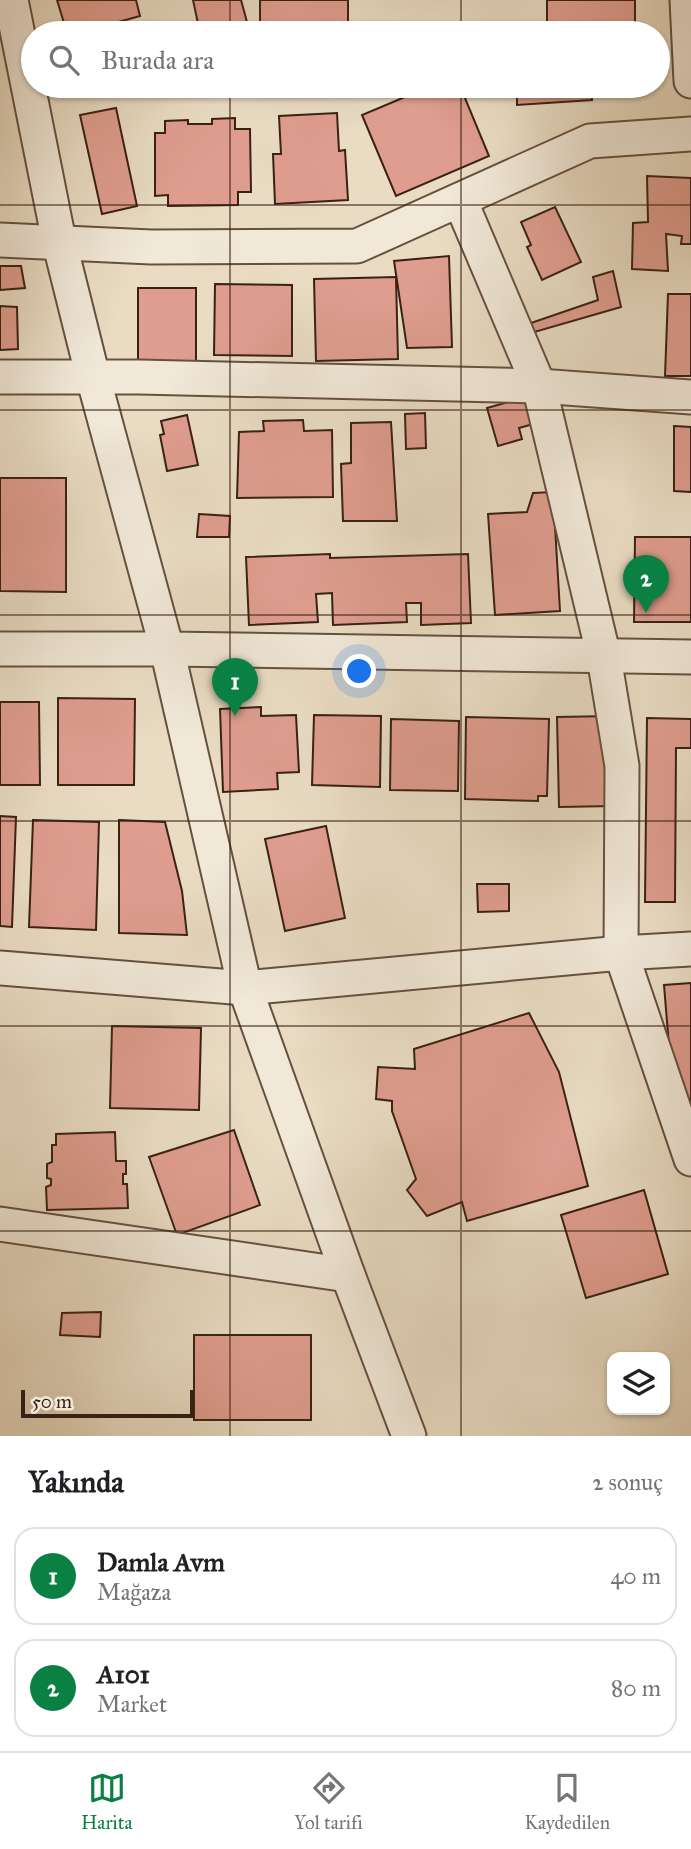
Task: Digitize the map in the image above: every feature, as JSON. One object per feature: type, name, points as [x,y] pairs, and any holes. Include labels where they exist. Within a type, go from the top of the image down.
[{"type":"street","points":[[11,0],[21,50]]},
{"type":"street","points":[[687,0],[691,80]]},
{"type":"street","points":[[31,98],[59,241],[167,649],[245,988],[409,1436]]},
{"type":"street","points":[[0,240],[151,247],[357,246],[590,141],[691,134]]},
{"type":"street","points":[[460,200],[539,386],[604,657],[622,766],[621,953],[691,1159]]},
{"type":"street","points":[[0,377],[539,386],[691,397]]},
{"type":"street","points":[[0,649],[691,657]]},
{"type":"street","points":[[0,968],[245,988],[621,953],[691,949]]},
{"type":"street","points":[[0,1224],[348,1275]]},
{"type":"building","points":[[57,0],[136,0],[140,16],[122,21],[63,21]]},
{"type":"building","points":[[193,0],[241,0],[247,21],[197,21]]},
{"type":"building","points":[[260,0],[348,0],[348,21],[260,21]]},
{"type":"building","points":[[547,0],[635,0],[635,21],[547,21]]},
{"type":"building","points":[[402,98],[465,98],[489,156],[396,196],[362,115]]},
{"type":"building","points":[[517,98],[592,98],[592,100],[517,105]]},
{"type":"building","points":[[116,108],[137,206],[102,214],[80,115]]},
{"type":"building","points":[[337,113],[339,151],[345,150],[348,200],[275,204],[273,154],[281,154],[279,116]]},
{"type":"building","points":[[235,118],[235,129],[250,129],[251,192],[238,192],[238,205],[168,206],[168,195],[155,196],[155,133],[165,133],[165,121],[188,120],[188,124],[212,124],[212,119]]},
{"type":"building","points":[[647,176],[691,178],[691,244],[681,244],[682,236],[666,234],[668,271],[632,269],[633,223],[648,222]]},
{"type":"building","points":[[555,207],[581,262],[542,280],[527,247],[531,245],[521,222]]},
{"type":"building","points":[[449,256],[452,347],[407,348],[394,261]]},
{"type":"building","points":[[0,266],[21,266],[25,288],[0,290]]},
{"type":"building","points":[[613,271],[621,307],[531,333],[531,323],[598,300],[593,277]]},
{"type":"building","points":[[396,277],[398,359],[316,361],[314,279]]},
{"type":"building","points":[[215,284],[292,285],[292,356],[214,355]]},
{"type":"building","points":[[138,288],[196,288],[196,365],[138,365]]},
{"type":"building","points":[[668,294],[691,294],[691,376],[665,376]]},
{"type":"building","points":[[0,306],[17,307],[18,349],[0,350]]},
{"type":"building","points":[[530,396],[537,423],[519,428],[522,439],[498,446],[487,408]]},
{"type":"building","points":[[425,413],[426,448],[406,449],[405,414]]},
{"type":"building","points":[[187,415],[198,465],[167,471],[160,435],[164,434],[161,421]]},
{"type":"building","points":[[303,420],[304,431],[332,430],[333,497],[237,498],[239,432],[264,431],[263,421]]},
{"type":"building","points":[[391,422],[397,521],[343,521],[341,464],[351,463],[351,423]]},
{"type":"building","points":[[674,426],[691,427],[691,492],[674,491]]},
{"type":"building","points":[[0,478],[66,478],[66,592],[0,591]]},
{"type":"building","points":[[553,492],[560,611],[495,615],[488,514],[527,512],[533,493]]},
{"type":"building","points":[[199,514],[230,516],[229,537],[197,537]]},
{"type":"building","points":[[635,537],[691,537],[691,622],[634,622]]},
{"type":"building","points":[[330,554],[330,558],[468,554],[471,623],[421,625],[421,603],[406,603],[407,622],[333,625],[332,593],[316,594],[318,622],[249,625],[246,557]]},
{"type":"building","points":[[58,698],[135,699],[134,785],[58,785]]},
{"type":"building","points":[[0,702],[39,702],[40,785],[0,785]]},
{"type":"building","points":[[261,707],[261,716],[296,715],[299,772],[277,773],[278,789],[223,792],[220,709]]},
{"type":"building","points":[[314,715],[381,716],[380,787],[312,785]]},
{"type":"building","points":[[612,716],[614,806],[559,807],[557,717]]},
{"type":"building","points":[[466,717],[549,719],[547,796],[538,796],[538,801],[465,799]]},
{"type":"building","points":[[647,718],[691,719],[691,748],[676,748],[675,902],[645,902]]},
{"type":"building","points":[[391,719],[459,721],[458,791],[390,790]]},
{"type":"building","points":[[0,816],[16,817],[12,927],[0,926]]},
{"type":"building","points":[[33,820],[99,822],[96,930],[29,927]]},
{"type":"building","points":[[119,820],[165,822],[182,891],[187,935],[119,933]]},
{"type":"building","points":[[326,826],[345,918],[285,931],[265,839]]},
{"type":"building","points":[[477,884],[509,884],[509,911],[478,912]]},
{"type":"building","points":[[691,983],[691,1118],[675,1119],[664,985]]},
{"type":"building","points":[[529,1013],[559,1072],[588,1186],[467,1221],[462,1202],[427,1216],[407,1190],[416,1179],[392,1111],[392,1101],[376,1099],[378,1067],[415,1069],[414,1049]]},
{"type":"building","points":[[112,1026],[201,1028],[199,1110],[110,1108]]},
{"type":"building","points":[[234,1130],[260,1205],[177,1235],[149,1157]]},
{"type":"building","points":[[115,1132],[116,1161],[126,1161],[123,1184],[127,1184],[128,1208],[47,1210],[46,1187],[51,1185],[51,1179],[47,1178],[47,1164],[52,1162],[52,1145],[56,1145],[56,1134]]},
{"type":"building","points":[[644,1190],[668,1274],[586,1298],[561,1215]]},
{"type":"building","points":[[101,1312],[100,1337],[60,1335],[62,1313]]},
{"type":"building","points":[[194,1335],[311,1335],[311,1420],[194,1420]]},
{"type":"place","name":"A101","points":[[646,613]]},
{"type":"place","name":"Damla Avm","points":[[235,716]]}]
